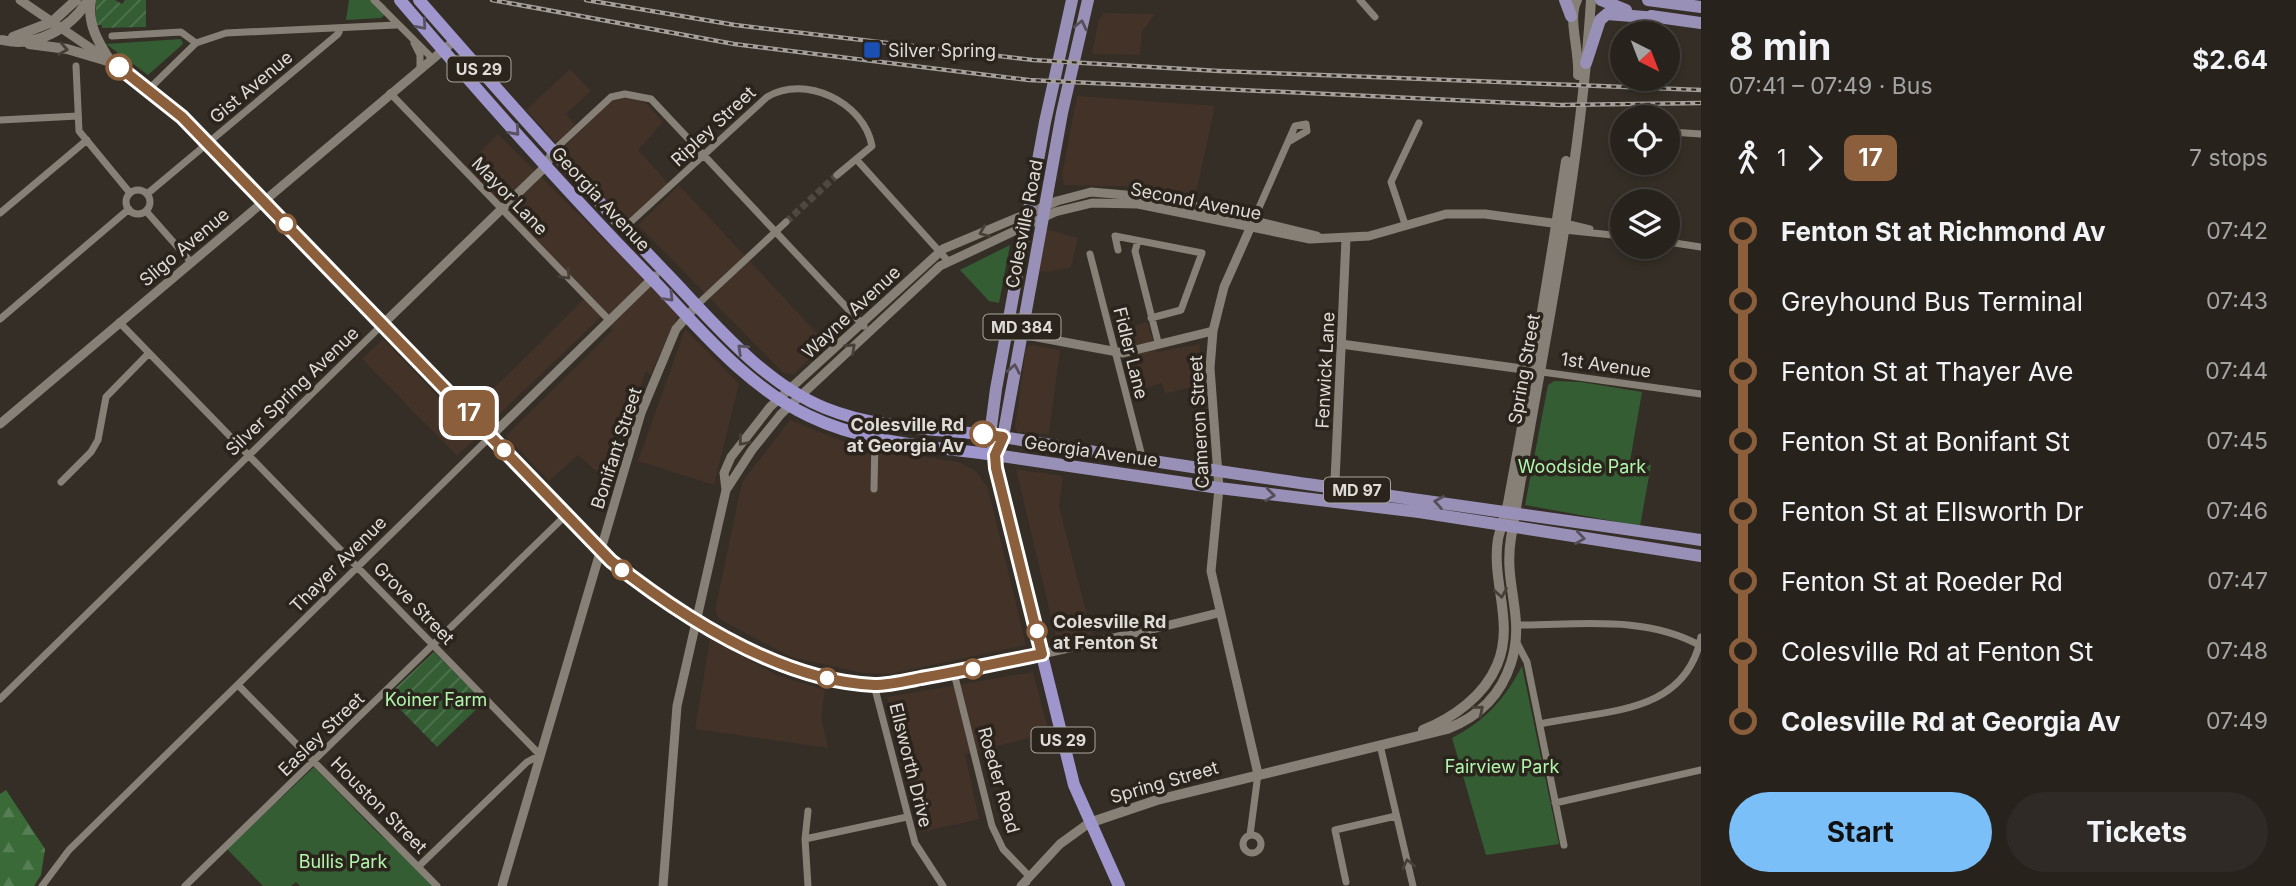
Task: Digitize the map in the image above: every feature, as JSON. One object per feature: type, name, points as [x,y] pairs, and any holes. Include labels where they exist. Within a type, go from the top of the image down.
[{"type":"highway","name":"Georgia Avenue","points":[[400,0],[438,54],[486,98],[613,239],[756,383],[790,407],[842,431],[875,439],[995,455]]},
{"type":"highway","name":"Georgia Avenue","points":[[419,0],[662,269],[745,352],[796,392],[822,407],[874,423],[997,436]]},
{"type":"highway","points":[[486,98],[497,89]]},
{"type":"highway","name":"Colesville Road","points":[[995,455],[997,436]]},
{"type":"highway","name":"US 29","points":[[995,455],[1074,785],[1119,886]]},
{"type":"main road","points":[[1,40],[57,26],[76,0]]},
{"type":"main road","points":[[14,43],[28,41],[77,16],[90,0]]},
{"type":"main road","points":[[90,0],[94,33],[111,62]]},
{"type":"main road","name":"Colesville Road","points":[[997,436],[1027,219],[1072,0]]},
{"type":"main road","name":"Colesville Road","points":[[997,436],[1088,0]]},
{"type":"main road","points":[[1565,0],[1571,16]]},
{"type":"main road","points":[[1571,16],[1577,0]]},
{"type":"main road","name":"Spring Street","points":[[1380,745],[1427,728],[1476,697],[1490,680],[1505,637],[1497,563],[1508,527],[1537,371],[1561,226],[1591,0]]},
{"type":"main road","points":[[1601,0],[1657,18]]},
{"type":"main road","points":[[1648,0],[1701,8]]},
{"type":"main road","points":[[1583,62],[1600,20],[1607,14],[1701,23]]},
{"type":"main road","name":"Spring Street","points":[[1571,16],[1583,62]]},
{"type":"main road","points":[[1,40],[67,49],[111,62]]},
{"type":"main road","name":"Georgia Avenue","points":[[997,436],[1219,473],[1701,540]]},
{"type":"main road","name":"Georgia Avenue","points":[[995,455],[1219,488],[1412,511],[1701,556]]},
{"type":"main road","name":"MD 97","points":[[1115,471],[1121,464],[1159,469],[1171,465]]},
{"type":"main road","name":"Spring Street","points":[[1089,823],[1157,800],[1447,729],[1475,714],[1502,685],[1517,643],[1519,625],[1509,569],[1508,527]]},
{"type":"street","points":[[20,0],[149,89],[208,143],[384,323],[600,551],[630,576],[696,618],[773,661],[835,680],[874,685],[954,673],[1218,613]]},
{"type":"street","points":[[374,0],[413,42],[420,55],[420,69]]},
{"type":"street","points":[[1360,0],[1375,17]]},
{"type":"street","points":[[149,89],[196,43],[244,30],[396,25]]},
{"type":"street","name":"Gist Avenue","points":[[147,194],[338,34],[341,28]]},
{"type":"street","points":[[112,36],[181,32],[196,43]]},
{"type":"street","name":"Sligo Avenue","points":[[0,424],[454,41]]},
{"type":"street","points":[[413,42],[438,54]]},
{"type":"street","points":[[76,66],[79,131],[130,193]]},
{"type":"street","name":"Ripley Street","points":[[613,239],[767,97],[787,88],[816,91],[844,104],[864,126],[872,146],[856,159]]},
{"type":"street","name":"Mayor Lane","points":[[390,93],[609,320]]},
{"type":"street","name":"Silver Spring Avenue","points":[[0,699],[546,166],[553,151],[611,97],[625,94],[651,99],[704,156]]},
{"type":"street","points":[[0,120],[78,116]]},
{"type":"street","points":[[1405,224],[1391,182],[1419,123]]},
{"type":"street","points":[[1680,133],[1701,134]]},
{"type":"street","points":[[0,213],[87,140]]},
{"type":"street","points":[[1252,224],[1290,141]]},
{"type":"street","points":[[704,156],[869,332]]},
{"type":"street","points":[[837,174],[856,159],[947,261]]},
{"type":"street","points":[[141,190],[147,194],[150,201],[146,211],[139,214],[129,209],[127,198],[130,193],[141,190]]},
{"type":"street","name":"Second Avenue","points":[[1027,219],[1044,211],[1113,202],[1185,210],[1322,238],[1368,236],[1437,215],[1466,214],[1610,234]]},
{"type":"street","points":[[0,319],[129,209]]},
{"type":"street","points":[[146,211],[190,261]]},
{"type":"street","name":"Wayne Avenue","points":[[726,490],[764,434],[790,407],[796,392],[862,323],[939,251],[1027,219]]},
{"type":"street","name":"Wayne Avenue","points":[[663,886],[673,737],[696,618],[726,490],[724,473],[731,457],[779,399],[796,392],[869,332],[947,261],[1027,219]]},
{"type":"street","name":"Bonifant Street","points":[[502,886],[540,755],[568,671],[641,413],[676,329],[686,314],[786,222]]},
{"type":"street","name":"Cameron Street","points":[[1251,835],[1258,774],[1218,613],[1211,564],[1219,473],[1211,377],[1213,331],[1224,287],[1252,224]]},
{"type":"street","points":[[1118,250],[1115,236],[1202,253],[1181,310],[1151,318]]},
{"type":"street","name":"Fenwick Lane","points":[[1334,503],[1346,239]]},
{"type":"street","points":[[1138,241],[1135,251],[1158,342]]},
{"type":"street","points":[[1680,244],[1701,247]]},
{"type":"street","name":"Fidler Lane","points":[[1090,254],[1143,460]]},
{"type":"street","name":"Thayer Avenue","points":[[42,886],[69,850],[662,269]]},
{"type":"street","name":"Grove Street","points":[[118,322],[540,755]]},
{"type":"street","points":[[1020,334],[1114,349],[1124,353],[1158,342],[1213,331]]},
{"type":"street","name":"1st Avenue","points":[[1341,344],[1701,394]]},
{"type":"street","points":[[61,482],[91,452],[98,440],[106,397],[149,354]]},
{"type":"street","points":[[874,489],[875,439]]},
{"type":"street","name":"Easley Street","points":[[185,886],[566,515]]},
{"type":"street","points":[[1519,625],[1634,624],[1667,631],[1700,643],[1679,684],[1668,692],[1602,713],[1540,724]]},
{"type":"street","points":[[1517,643],[1527,662],[1564,845]]},
{"type":"street","name":"Roeder Road","points":[[954,673],[992,826],[1003,849],[1028,875]]},
{"type":"street","name":"Ellsworth Drive","points":[[874,685],[915,843],[943,886]]},
{"type":"street","name":"Houston Street","points":[[239,686],[438,886]]},
{"type":"street","points":[[1380,745],[1413,886]]},
{"type":"street","points":[[418,867],[527,762],[540,755]]},
{"type":"street","points":[[1555,803],[1701,770]]},
{"type":"street","points":[[808,811],[805,838],[808,886]]},
{"type":"street","points":[[1346,882],[1335,830],[1396,816]]},
{"type":"street","points":[[805,838],[907,817]]},
{"type":"street","name":"Spring Street","points":[[1021,886],[1028,875],[1060,844],[1089,823]]},
{"type":"street","points":[[1026,886],[1028,875]]},
{"type":"shaded area","points":[[1104,13],[1155,14],[1142,32],[1140,55],[1092,54],[1099,19]]},
{"type":"shaded area","points":[[570,69],[591,91],[566,114],[575,125],[558,141],[554,141],[526,110]]},
{"type":"shaded area","points":[[1077,96],[1215,106],[1195,198],[1165,193],[1153,187],[1064,185],[1062,175]]},
{"type":"shaded area","points":[[633,98],[647,104],[663,122],[638,150],[669,184],[625,220],[561,150],[612,100]]},
{"type":"shaded area","points":[[498,134],[679,314],[650,375],[646,371],[609,483],[578,455],[549,481],[506,436],[612,331],[601,317],[493,420],[477,405],[584,299],[463,169]]},
{"type":"shaded area","points":[[679,185],[826,343],[793,375],[783,373],[638,225]]},
{"type":"shaded area","points":[[1047,229],[1078,238],[1071,267],[1039,271]]},
{"type":"shaded area","points":[[1147,322],[1157,352],[1200,344],[1199,385],[1165,394],[1162,383],[1134,391],[1118,330]]},
{"type":"shaded area","points":[[685,329],[739,384],[714,485],[638,461]]},
{"type":"shaded area","points":[[383,339],[477,437],[457,456],[362,359]]},
{"type":"shaded area","points":[[1032,345],[1060,350],[1049,434],[1017,432],[1015,427],[1026,348]]},
{"type":"shaded area","points":[[790,420],[855,446],[958,462],[975,470],[988,488],[1026,645],[890,674],[863,673],[791,657],[719,619],[715,610],[742,482]]},
{"type":"shaded area","points":[[1016,469],[1063,476],[1059,507],[1092,634],[1057,642]]},
{"type":"shaded area","points":[[710,639],[777,675],[825,690],[821,717],[828,748],[695,729]]},
{"type":"shaded area","points":[[1033,672],[1049,733],[965,754],[979,819],[922,832],[887,697]]},
{"type":"green space","points":[[96,0],[115,0],[122,4],[125,0],[146,0],[146,27],[102,28],[102,25],[96,25]]},
{"type":"green space","points":[[349,0],[378,0],[386,6],[386,14],[381,18],[346,20]]},
{"type":"green space","points":[[181,39],[183,44],[148,75],[106,44]]},
{"type":"green space","points":[[1010,245],[999,303],[989,301],[960,270]]},
{"type":"green space","name":"Woodside Park","points":[[1554,381],[1581,382],[1642,392],[1630,461],[1651,465],[1640,526],[1525,505],[1548,385]]},
{"type":"green space","name":"Koiner Farm","points":[[434,652],[484,702],[437,747],[387,696]]},
{"type":"green space","name":"Fairview Park","points":[[1522,666],[1559,844],[1486,855],[1452,738],[1475,724],[1493,708]]},
{"type":"green space","name":"Bullis Park","points":[[314,767],[373,828],[436,886],[300,886],[296,882],[291,886],[263,886],[227,849]]},
{"type":"green space","points":[[6,790],[45,849],[41,875],[34,886],[0,886],[0,794]]},
{"type":"tunnel","points":[[786,222],[837,175]]},
{"type":"railway","points":[[492,0],[734,44],[1029,80],[1560,105],[1701,103]]},
{"type":"railway","points":[[586,0],[735,25],[1033,60],[1219,71],[1701,90]]},
{"type":"bus line","name":"17","points":[[119,67],[182,117],[611,561],[664,599],[773,661],[809,674],[874,685],[954,673],[1042,654],[996,468],[995,455],[1003,437],[983,434]]},
{"type":"place","name":"Silver Spring","points":[[872,50]]},
{"type":"place","name":"Colesville Rd at Georgia Av","points":[[983,434]]},
{"type":"place","name":"Colesville Rd at Fenton St","points":[[1037,631]]}]
